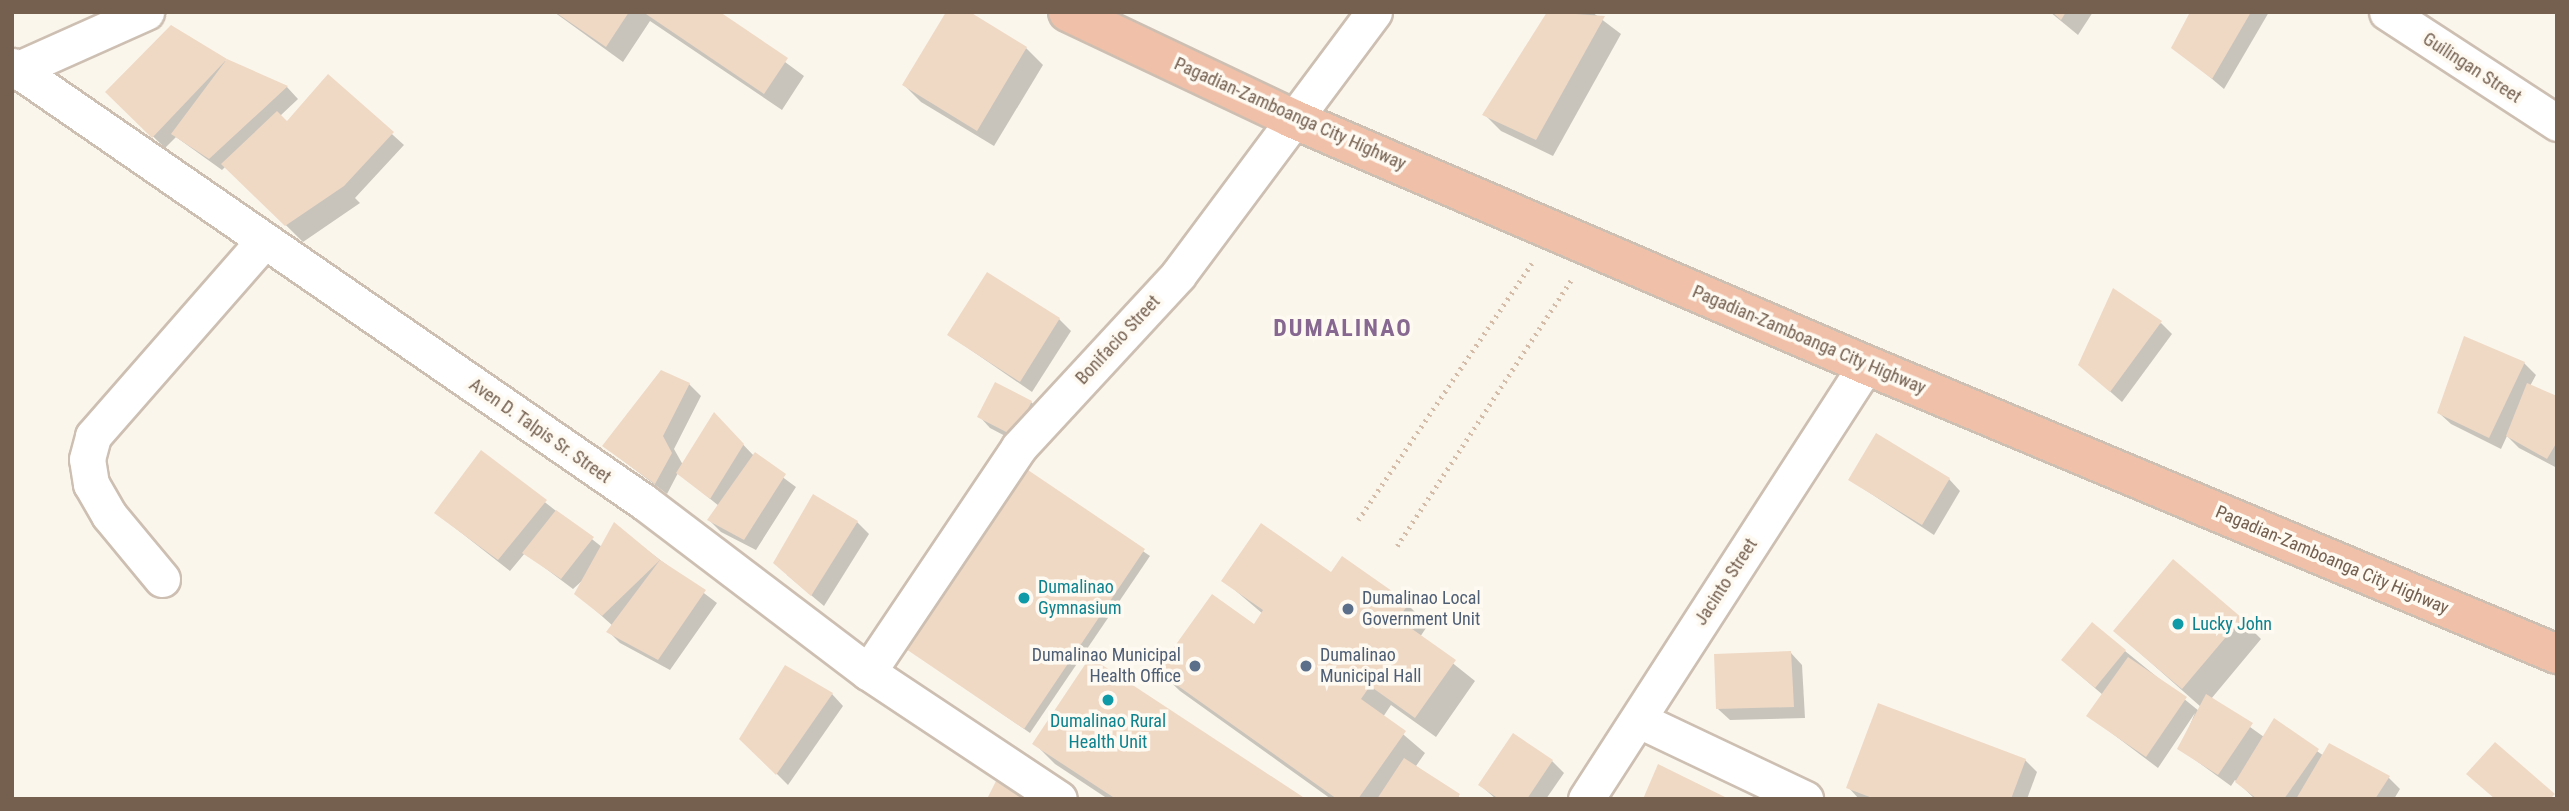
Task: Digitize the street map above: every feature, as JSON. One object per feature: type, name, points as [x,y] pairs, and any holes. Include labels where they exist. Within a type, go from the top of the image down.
[{"type":"highway","name":"Pagadian-Zamboanga City Highway","points":[[1068,12],[1292,118],[1554,231],[1866,365],[2557,654]]},
{"type":"street","points":[[14,69],[146,12]]},
{"type":"street","name":"Bonifacio Street","points":[[868,672],[1019,447],[1178,275],[1292,118],[1374,12]]},
{"type":"street","name":"Guilingan Street","points":[[2387,12],[2557,123]]},
{"type":"street","name":"Aven D. Talpis Sr. Street","points":[[14,69],[644,502],[868,672],[1059,799]]},
{"type":"street","points":[[162,579],[109,515],[91,484],[87,459],[93,436],[264,241]]},
{"type":"street","name":"Jacinto Street","points":[[1586,799],[1866,365]]},
{"type":"street","points":[[1639,720],[1805,799]]},
{"type":"path","points":[[1358,520],[1554,231]]},
{"type":"path","points":[[1397,546],[1593,247]]},
{"type":"building","points":[[555,12],[629,12],[606,47]]},
{"type":"building","points":[[643,12],[720,12],[788,58],[764,94]]},
{"type":"building","points":[[946,12],[970,12],[1027,47],[977,131],[902,85]]},
{"type":"building","points":[[1547,12],[1605,16],[1536,140],[1482,115]]},
{"type":"building","points":[[2052,12],[2066,12],[2061,20]]},
{"type":"building","points":[[2190,12],[2251,12],[2212,79],[2171,48]]},
{"type":"building","points":[[171,25],[227,59],[152,138],[105,92]]},
{"type":"building","points":[[227,59],[288,86],[209,159],[171,134]]},
{"type":"building","points":[[328,74],[394,132],[344,186],[285,226],[221,164],[277,111],[287,121]]},
{"type":"building","points":[[987,272],[1060,318],[1020,382],[947,335]]},
{"type":"building","points":[[2113,288],[2162,321],[2110,392],[2078,365]]},
{"type":"building","points":[[2464,336],[2525,362],[2489,438],[2437,413]]},
{"type":"building","points":[[661,370],[690,383],[663,436],[672,453],[655,484],[602,446]]},
{"type":"building","points":[[995,382],[1032,401],[1014,436],[977,417]]},
{"type":"building","points":[[2527,383],[2557,396],[2557,442],[2547,459],[2506,436]]},
{"type":"building","points":[[714,412],[744,444],[710,499],[676,473]]},
{"type":"building","points":[[1876,433],[1950,478],[1922,525],[1848,480]]},
{"type":"building","points":[[481,450],[547,500],[498,560],[434,513]]},
{"type":"building","points":[[755,452],[786,474],[744,540],[707,520]]},
{"type":"building","name":"Dumalinao Gymnasium","points":[[1025,468],[1145,549],[1024,729],[903,647]]},
{"type":"building","points":[[813,494],[858,521],[811,596],[773,563]]},
{"type":"building","points":[[556,510],[594,537],[561,579],[522,553]]},
{"type":"building","points":[[614,522],[660,560],[602,616],[574,594]]},
{"type":"building","name":"Dumalinao Municipal Hall","points":[[1261,523],[1331,572],[1342,556],[1409,603],[1398,619],[1456,660],[1415,718],[1370,686],[1361,699],[1406,731],[1358,799],[1337,799],[1157,671],[1212,594],[1254,624],[1263,610],[1221,581]]},
{"type":"building","name":"Lucky John","points":[[2173,559],[2242,618],[2182,689],[2113,631]]},
{"type":"building","points":[[660,560],[706,590],[658,660],[606,632]]},
{"type":"building","points":[[2092,622],[2126,650],[2095,688],[2061,660]]},
{"type":"building","points":[[1791,651],[1794,707],[1716,709],[1714,654]]},
{"type":"building","name":"Dumalinao Rural Health Unit","points":[[1090,657],[1306,799],[1116,799],[1032,744]]},
{"type":"building","points":[[2128,657],[2187,697],[2146,757],[2086,716]]},
{"type":"building","points":[[785,665],[833,693],[776,775],[739,739]]},
{"type":"building","points":[[2206,694],[2253,723],[2218,775],[2177,749]]},
{"type":"building","points":[[1878,703],[2026,759],[2011,799],[1875,799],[1846,788]]},
{"type":"building","points":[[2274,718],[2319,749],[2284,799],[2257,799],[2235,782]]},
{"type":"building","points":[[1513,733],[1553,760],[1527,799],[1499,799],[1478,785]]},
{"type":"building","points":[[2495,742],[2555,794],[2550,799],[2495,799],[2466,774]]},
{"type":"building","points":[[2329,743],[2390,776],[2375,799],[2296,799]]},
{"type":"building","points":[[1404,758],[1460,794],[1457,799],[1377,799]]},
{"type":"building","points":[[1658,764],[1729,799],[1643,799]]},
{"type":"building","points":[[996,781],[1030,799],[987,799]]},
{"type":"place","name":"Dumalinao Gymnasium","points":[[1024,598]]},
{"type":"place","name":"Dumalinao Local Government Unit","points":[[1348,609]]},
{"type":"place","name":"Lucky John","points":[[2178,624]]},
{"type":"place","name":"Dumalinao Municipal Health Office","points":[[1195,666]]},
{"type":"place","name":"Dumalinao Municipal Hall","points":[[1306,666]]},
{"type":"place","name":"Dumalinao Rural Health Unit","points":[[1108,700]]},
{"type":"district","name":"DUMALINAO","points":[[1343,329]]}]
